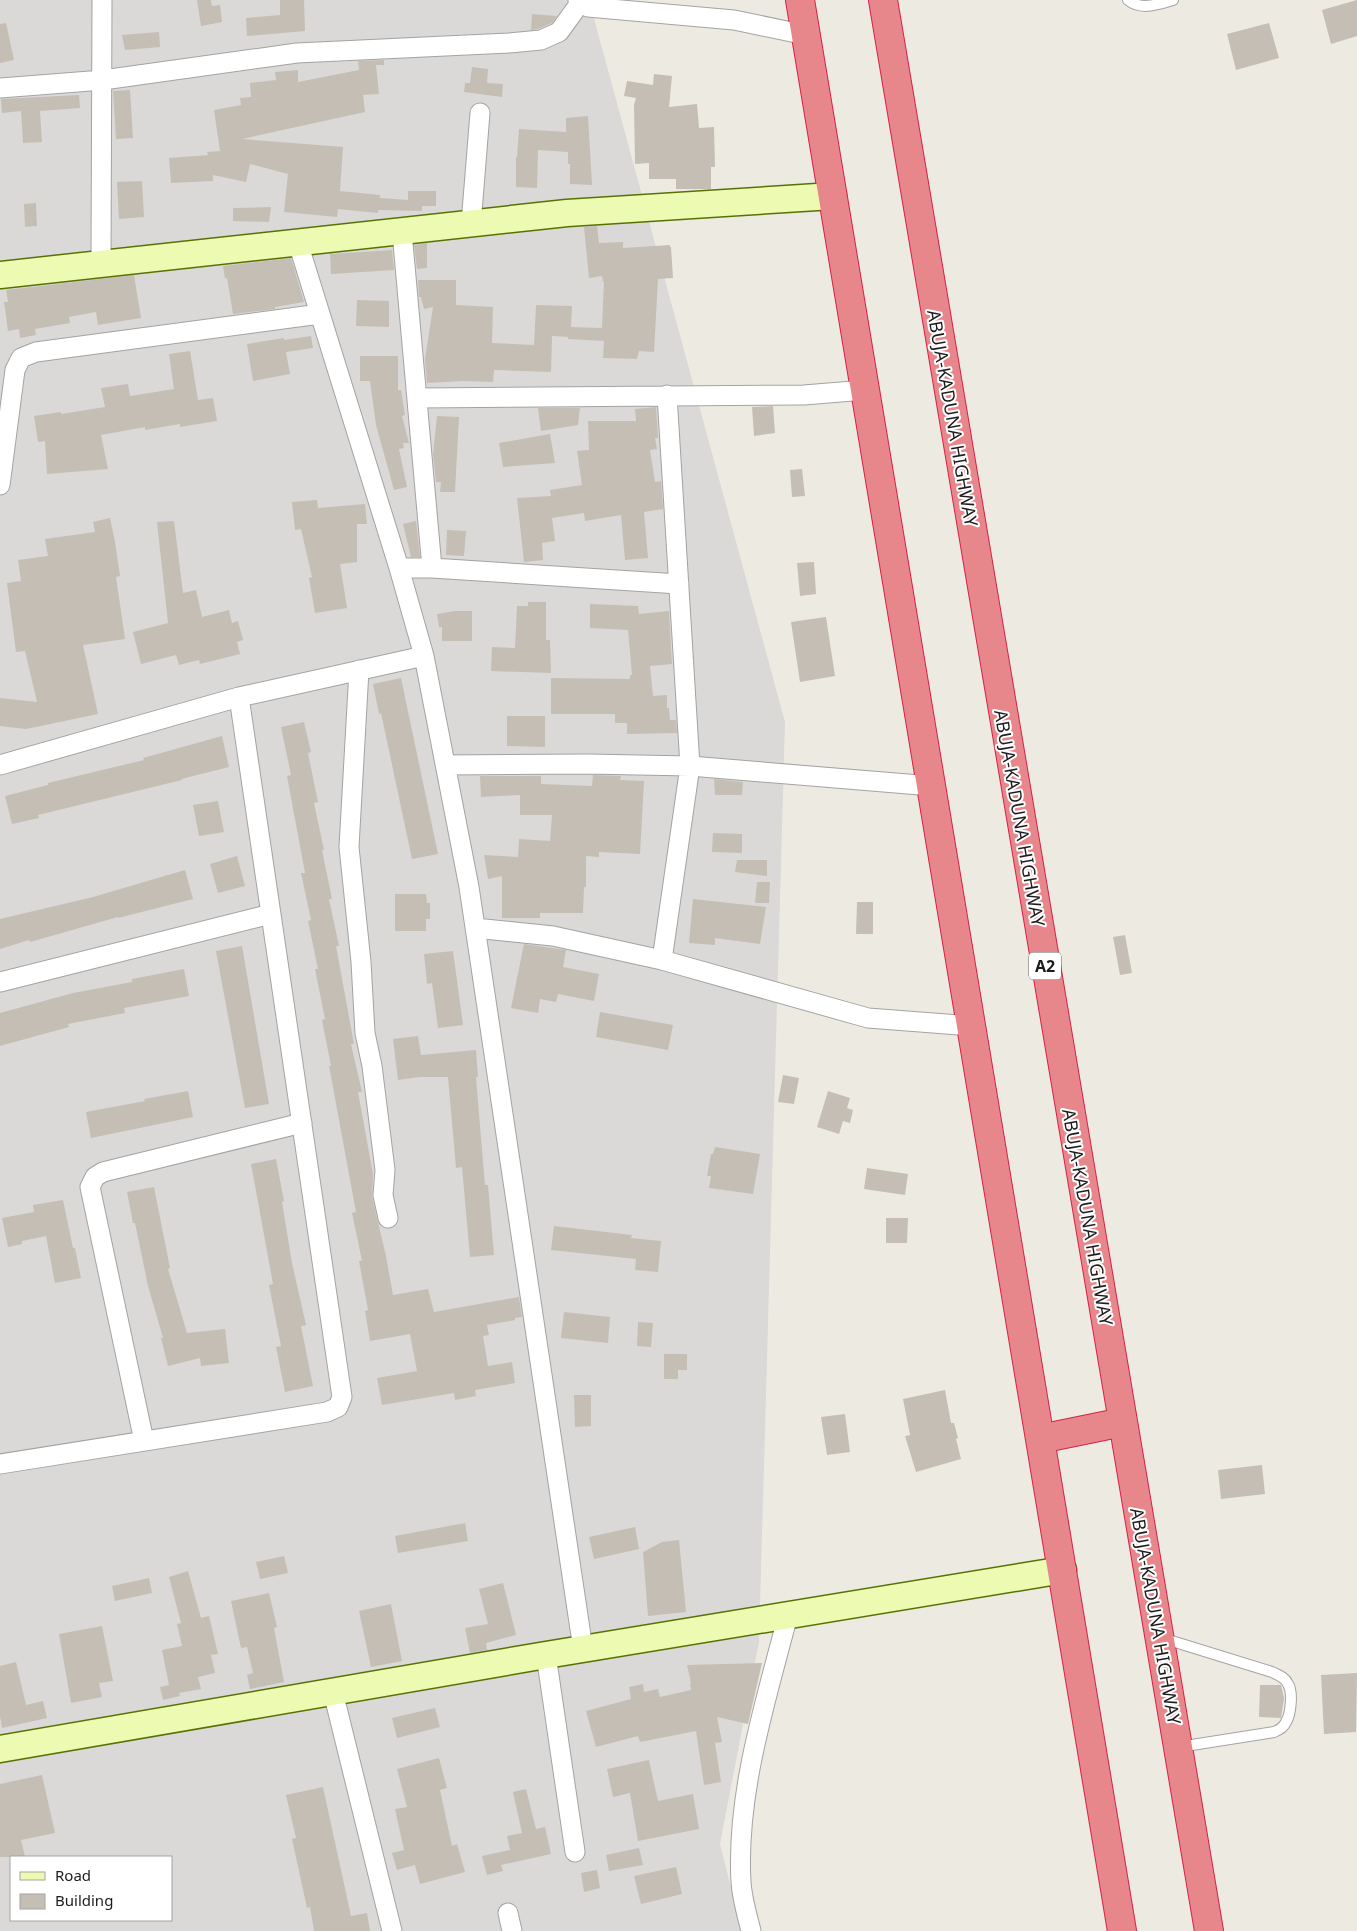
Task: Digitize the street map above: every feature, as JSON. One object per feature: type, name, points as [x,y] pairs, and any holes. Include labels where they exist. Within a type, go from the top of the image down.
[{"type":"highway","points":[[800,0],[1122,1931]]},
{"type":"highway","name":"ABUJA-KADUNA HIGHWAY","points":[[883,0],[1208,1931]]},
{"type":"highway","points":[[1040,1439],[1123,1422]]},
{"type":"street","points":[[101,264],[102,0]]},
{"type":"street","points":[[0,88],[103,80],[297,53],[541,40],[559,32],[579,1],[588,8],[734,20],[806,35]]},
{"type":"street","points":[[471,224],[480,112]]},
{"type":"street","points":[[0,275],[567,213],[832,196]]},
{"type":"street","points":[[402,232],[432,568]]},
{"type":"street","points":[[298,243],[399,568],[424,656],[475,928],[583,1649]]},
{"type":"street","points":[[0,486],[15,370],[21,358],[36,352],[320,314]]},
{"type":"street","points":[[417,398],[804,394],[865,390]]},
{"type":"street","points":[[662,960],[690,766],[667,396]]},
{"type":"street","points":[[399,568],[432,568],[679,584]]},
{"type":"street","points":[[0,765],[239,697],[424,656]]},
{"type":"street","points":[[359,670],[349,847],[361,962],[365,1034],[372,1066],[385,1170],[384,1195],[388,1218]]},
{"type":"street","points":[[0,1464],[327,1412],[338,1406],[342,1397],[239,697]]},
{"type":"street","points":[[445,765],[587,764],[690,766],[932,786]]},
{"type":"street","points":[[0,982],[271,914]]},
{"type":"street","points":[[475,928],[552,936],[662,960],[868,1018],[972,1026]]},
{"type":"street","points":[[144,1441],[90,1186],[95,1177],[103,1172],[302,1123]]},
{"type":"street","points":[[0,1749],[546,1655],[1062,1570]]},
{"type":"street","points":[[751,1931],[741,1883],[743,1813],[758,1735],[788,1615]]},
{"type":"street","points":[[546,1655],[576,1852]]},
{"type":"street","points":[[333,1692],[392,1931]]},
{"type":"street","points":[[508,1913],[512,1931]]},
{"type":"lane","points":[[1128,0],[1134,5],[1149,6],[1174,0]]},
{"type":"lane","points":[[1159,1637],[1272,1672],[1282,1677],[1288,1683],[1290,1690],[1288,1720],[1285,1725],[1274,1732],[1178,1747]]},
{"type":"shaded area","points":[[0,0],[589,0],[785,722],[759,1642],[720,1844],[742,1931],[0,1931]]},
{"type":"building","points":[[197,0],[211,0],[212,6],[220,5],[222,22],[201,26]]},
{"type":"building","points":[[280,0],[304,0],[305,31],[247,36],[246,18],[280,15]]},
{"type":"building","points":[[1357,0],[1357,36],[1331,44],[1322,10]]},
{"type":"building","points":[[532,14],[557,16],[552,23],[531,30]]},
{"type":"building","points":[[6,23],[14,60],[0,63],[0,24]]},
{"type":"building","points":[[1269,23],[1279,58],[1236,70],[1227,34]]},
{"type":"building","points":[[159,32],[160,47],[125,50],[122,35]]},
{"type":"building","points":[[384,60],[384,65],[376,65],[379,94],[363,95],[365,112],[242,139],[343,147],[340,191],[380,195],[380,198],[408,200],[408,191],[436,191],[436,206],[422,206],[422,211],[378,210],[378,213],[338,209],[337,217],[284,212],[288,174],[250,164],[246,182],[213,175],[213,181],[171,183],[169,158],[208,155],[207,152],[220,151],[214,110],[241,105],[240,98],[251,97],[250,83],[276,80],[275,72],[298,70],[298,82],[359,70],[358,61]]},
{"type":"building","points":[[472,67],[488,69],[487,83],[503,84],[502,97],[464,92],[465,83],[470,83]]},
{"type":"building","points":[[654,74],[672,76],[669,107],[697,104],[699,128],[714,127],[715,167],[711,167],[711,189],[676,189],[676,179],[649,179],[649,163],[635,164],[634,105],[636,98],[624,96],[627,81],[653,85]]},
{"type":"building","points":[[130,90],[133,138],[116,139],[113,91]]},
{"type":"building","points":[[79,95],[80,108],[40,111],[42,142],[23,143],[21,111],[2,113],[1,99]]},
{"type":"building","points":[[588,116],[592,185],[570,184],[568,152],[538,150],[537,188],[516,187],[516,157],[519,129],[566,132],[566,118]]},
{"type":"building","points":[[142,181],[144,217],[119,219],[117,182]]},
{"type":"building","points":[[36,203],[37,226],[25,227],[24,204]]},
{"type":"building","points":[[271,207],[269,222],[233,221],[233,208]]},
{"type":"building","points":[[597,226],[599,243],[623,242],[623,248],[670,245],[671,247],[673,278],[658,279],[654,352],[639,351],[637,359],[603,358],[604,341],[552,336],[551,372],[494,370],[493,382],[427,383],[425,359],[433,307],[424,309],[421,297],[419,297],[418,280],[456,280],[456,305],[493,307],[492,343],[534,345],[536,305],[572,306],[571,327],[602,328],[604,282],[602,276],[589,278],[584,227]]},
{"type":"building","points":[[427,243],[427,268],[417,269],[414,245]]},
{"type":"building","points":[[392,250],[394,270],[331,274],[330,254]]},
{"type":"building","points":[[291,258],[304,302],[275,307],[275,309],[233,314],[223,266]]},
{"type":"building","points":[[134,275],[141,318],[98,325],[96,312],[69,317],[70,323],[35,329],[36,335],[20,338],[19,329],[8,331],[4,302],[8,302],[6,290]]},
{"type":"building","points":[[357,300],[389,301],[389,327],[356,326]]},
{"type":"building","points":[[311,336],[313,348],[286,352],[290,374],[253,381],[247,344]]},
{"type":"building","points":[[190,351],[198,400],[213,398],[217,421],[180,427],[180,424],[145,430],[145,427],[101,435],[108,469],[47,474],[45,441],[38,442],[34,416],[105,407],[101,388],[128,384],[130,396],[174,389],[169,354]]},
{"type":"building","points":[[360,356],[398,356],[398,390],[401,390],[405,415],[402,416],[409,443],[403,443],[404,448],[399,449],[407,487],[394,490],[376,425],[370,381],[360,381]]},
{"type":"building","points":[[773,406],[775,433],[754,436],[752,407]]},
{"type":"building","points":[[656,407],[658,438],[655,438],[657,449],[650,450],[655,482],[661,481],[663,509],[644,512],[648,558],[625,560],[621,515],[585,521],[584,513],[552,518],[555,541],[542,543],[543,560],[524,562],[517,498],[551,496],[550,490],[582,485],[577,451],[589,450],[588,421],[636,421],[635,409]]},
{"type":"building","points":[[538,408],[580,408],[578,425],[541,431]]},
{"type":"building","points":[[437,416],[459,417],[455,492],[440,492],[441,482],[436,482],[433,454]]},
{"type":"building","points":[[550,434],[555,463],[503,467],[499,443]]},
{"type":"building","points":[[802,469],[805,496],[792,497],[790,470]]},
{"type":"building","points":[[317,500],[318,508],[365,504],[367,524],[357,524],[357,562],[340,564],[347,608],[315,613],[309,578],[312,577],[301,529],[295,530],[292,502]]},
{"type":"building","points":[[110,518],[120,576],[116,577],[125,639],[83,645],[98,714],[26,729],[0,726],[0,698],[37,702],[25,651],[16,652],[7,583],[21,581],[18,560],[48,556],[45,539],[95,532],[93,522]]},
{"type":"building","points":[[174,521],[183,593],[196,590],[202,617],[229,610],[232,623],[238,621],[243,640],[237,642],[240,654],[200,664],[199,660],[179,665],[176,655],[141,664],[133,632],[168,623],[157,522]]},
{"type":"building","points":[[416,521],[420,557],[411,557],[403,524]]},
{"type":"building","points":[[447,530],[466,531],[464,556],[446,555]]},
{"type":"building","points":[[814,562],[816,594],[800,596],[797,563]]},
{"type":"building","points":[[528,602],[546,602],[546,640],[550,640],[551,673],[491,671],[492,647],[515,648],[517,606],[528,606]]},
{"type":"building","points":[[590,604],[638,606],[639,614],[669,611],[672,664],[650,666],[653,696],[667,695],[667,708],[669,708],[670,720],[676,720],[677,733],[627,734],[627,723],[615,723],[615,714],[551,714],[551,678],[630,679],[630,675],[632,675],[628,630],[590,628]]},
{"type":"building","points":[[472,611],[472,641],[442,641],[442,627],[439,627],[437,614]]},
{"type":"building","points":[[826,617],[835,676],[800,682],[791,622]]},
{"type":"building","points":[[401,678],[438,854],[412,859],[381,713],[379,714],[373,684]]},
{"type":"building","points":[[507,716],[545,716],[545,747],[507,746]]},
{"type":"building","points":[[304,722],[311,752],[308,753],[318,802],[314,803],[332,899],[329,899],[339,946],[336,946],[354,1044],[351,1044],[362,1092],[358,1092],[373,1174],[372,1197],[393,1295],[428,1289],[434,1312],[519,1297],[522,1317],[487,1325],[489,1335],[483,1336],[488,1366],[512,1362],[515,1383],[475,1390],[476,1396],[455,1400],[454,1393],[382,1405],[377,1378],[417,1371],[410,1334],[370,1341],[365,1311],[368,1310],[359,1261],[362,1261],[352,1213],[356,1212],[329,1066],[331,1066],[322,1020],[325,1019],[315,969],[318,969],[308,921],[311,920],[301,873],[305,873],[287,776],[291,775],[281,727]]},
{"type":"building","points":[[222,736],[229,767],[38,815],[39,818],[12,824],[5,796],[48,785],[48,783],[144,760],[143,758]]},
{"type":"building","points":[[593,775],[621,776],[620,780],[644,781],[640,854],[599,852],[599,857],[586,856],[586,887],[584,887],[583,913],[540,913],[540,918],[502,918],[502,876],[488,879],[484,855],[518,857],[519,839],[550,841],[552,815],[520,815],[520,795],[481,797],[480,776],[541,776],[541,784],[592,786]]},
{"type":"building","points":[[714,779],[743,782],[742,795],[715,795]]},
{"type":"building","points":[[218,801],[224,832],[199,836],[193,805]]},
{"type":"building","points":[[713,833],[742,834],[742,853],[712,852]]},
{"type":"building","points":[[237,856],[245,886],[218,893],[210,864]]},
{"type":"building","points":[[737,860],[767,860],[767,876],[735,872]]},
{"type":"building","points":[[185,870],[193,899],[0,949],[0,919],[93,897]]},
{"type":"building","points":[[757,882],[770,882],[769,903],[755,903]]},
{"type":"building","points":[[395,894],[426,894],[427,903],[430,903],[430,919],[426,919],[426,931],[395,931]]},
{"type":"building","points":[[693,899],[766,907],[760,944],[715,938],[715,945],[689,943]]},
{"type":"building","points":[[857,902],[873,902],[873,934],[856,934]]},
{"type":"building","points":[[1125,935],[1132,973],[1120,975],[1113,937]]},
{"type":"building","points":[[524,944],[566,950],[563,967],[599,974],[594,1001],[558,994],[556,1002],[540,999],[538,1013],[511,1008]]},
{"type":"building","points":[[242,946],[269,1104],[245,1108],[216,951]]},
{"type":"building","points":[[453,951],[463,1025],[438,1028],[432,983],[427,984],[424,954]]},
{"type":"building","points":[[184,969],[189,996],[124,1008],[125,1013],[68,1024],[69,1027],[0,1046],[0,1013],[73,993],[132,982],[132,979]]},
{"type":"building","points":[[600,1012],[673,1025],[668,1050],[596,1037]]},
{"type":"building","points":[[418,1036],[421,1055],[476,1050],[478,1077],[476,1077],[485,1185],[488,1185],[494,1255],[470,1257],[462,1167],[456,1168],[448,1077],[420,1077],[398,1080],[393,1039]]},
{"type":"building","points":[[783,1075],[799,1078],[794,1104],[778,1102]]},
{"type":"building","points":[[188,1091],[193,1117],[91,1138],[86,1112]]},
{"type":"building","points":[[828,1091],[850,1098],[847,1108],[853,1110],[850,1123],[843,1121],[839,1134],[817,1127]]},
{"type":"building","points":[[715,1147],[760,1154],[753,1194],[709,1188],[711,1176],[707,1176],[711,1154],[713,1154]]},
{"type":"building","points":[[276,1159],[284,1201],[282,1202],[292,1263],[306,1325],[301,1326],[313,1386],[285,1392],[276,1347],[281,1346],[269,1285],[273,1284],[251,1164]]},
{"type":"building","points":[[867,1168],[908,1174],[905,1195],[864,1189]]},
{"type":"building","points":[[154,1187],[170,1268],[168,1269],[187,1333],[225,1329],[229,1363],[201,1366],[200,1358],[168,1366],[161,1338],[163,1338],[148,1286],[127,1192]]},
{"type":"building","points":[[63,1200],[81,1278],[55,1283],[46,1236],[22,1241],[22,1244],[8,1247],[2,1218],[34,1212],[33,1205]]},
{"type":"building","points":[[886,1218],[908,1218],[907,1243],[886,1243]]},
{"type":"building","points":[[554,1226],[632,1235],[631,1238],[661,1241],[658,1272],[635,1270],[636,1259],[551,1250]]},
{"type":"building","points":[[564,1312],[610,1317],[608,1343],[561,1338]]},
{"type":"building","points":[[638,1322],[653,1323],[651,1347],[637,1346]]},
{"type":"building","points":[[664,1354],[687,1354],[687,1370],[678,1370],[678,1379],[664,1379]]},
{"type":"building","points":[[945,1390],[951,1423],[954,1423],[958,1438],[956,1439],[961,1459],[916,1472],[905,1436],[910,1435],[903,1399]]},
{"type":"building","points":[[574,1395],[591,1395],[591,1426],[575,1427]]},
{"type":"building","points":[[845,1414],[850,1452],[827,1455],[821,1417]]},
{"type":"building","points":[[1262,1465],[1265,1494],[1221,1499],[1218,1470]]},
{"type":"building","points":[[465,1523],[468,1541],[398,1553],[395,1536]]},
{"type":"building","points":[[635,1527],[639,1549],[594,1559],[589,1537]]},
{"type":"building","points":[[679,1540],[686,1612],[648,1616],[643,1552],[662,1542]]},
{"type":"building","points":[[284,1556],[288,1573],[260,1579],[256,1562]]},
{"type":"building","points":[[188,1571],[201,1618],[209,1616],[218,1654],[211,1655],[215,1673],[198,1677],[201,1689],[179,1693],[180,1696],[163,1700],[160,1687],[169,1685],[162,1650],[182,1646],[177,1624],[181,1623],[169,1577]]},
{"type":"building","points":[[149,1578],[152,1593],[115,1601],[112,1586]]},
{"type":"building","points":[[503,1583],[516,1635],[486,1643],[487,1650],[470,1653],[465,1628],[488,1624],[479,1589]]},
{"type":"building","points":[[269,1593],[277,1627],[274,1628],[284,1682],[250,1689],[247,1675],[253,1673],[247,1647],[241,1648],[231,1601]]},
{"type":"building","points":[[391,1604],[402,1661],[371,1667],[359,1611]]},
{"type":"building","points":[[102,1626],[113,1681],[99,1683],[102,1697],[71,1703],[59,1634]]},
{"type":"building","points":[[16,1662],[26,1705],[43,1701],[47,1718],[2,1728],[0,1716],[0,1666]]},
{"type":"building","points":[[762,1663],[748,1724],[717,1717],[722,1742],[715,1743],[721,1782],[704,1785],[696,1731],[640,1742],[638,1736],[596,1747],[586,1711],[631,1699],[629,1687],[643,1684],[644,1692],[658,1689],[660,1697],[691,1690],[687,1665]]},
{"type":"building","points":[[1357,1673],[1356,1732],[1324,1734],[1321,1675]]},
{"type":"building","points":[[1260,1685],[1281,1685],[1284,1698],[1281,1718],[1259,1717]]},
{"type":"building","points":[[435,1708],[440,1727],[397,1738],[392,1718]]},
{"type":"building","points":[[439,1758],[447,1788],[440,1790],[452,1846],[457,1844],[465,1872],[420,1884],[415,1865],[397,1870],[392,1853],[404,1850],[395,1809],[407,1807],[397,1769]]},
{"type":"building","points":[[649,1760],[658,1801],[693,1794],[699,1829],[638,1841],[630,1793],[613,1797],[607,1769]]},
{"type":"building","points":[[42,1775],[55,1833],[21,1840],[25,1856],[0,1857],[0,1784]]},
{"type":"building","points":[[323,1787],[351,1916],[367,1913],[370,1931],[314,1931],[310,1907],[307,1908],[292,1839],[296,1838],[286,1795]]},
{"type":"building","points":[[526,1789],[536,1829],[545,1827],[551,1854],[501,1865],[503,1871],[487,1875],[482,1856],[510,1850],[507,1836],[522,1833],[513,1792]]},
{"type":"building","points":[[639,1848],[643,1865],[609,1871],[606,1855]]},
{"type":"building","points":[[676,1867],[682,1894],[641,1904],[634,1876]]},
{"type":"building","points":[[597,1870],[600,1888],[584,1892],[581,1873]]}]
